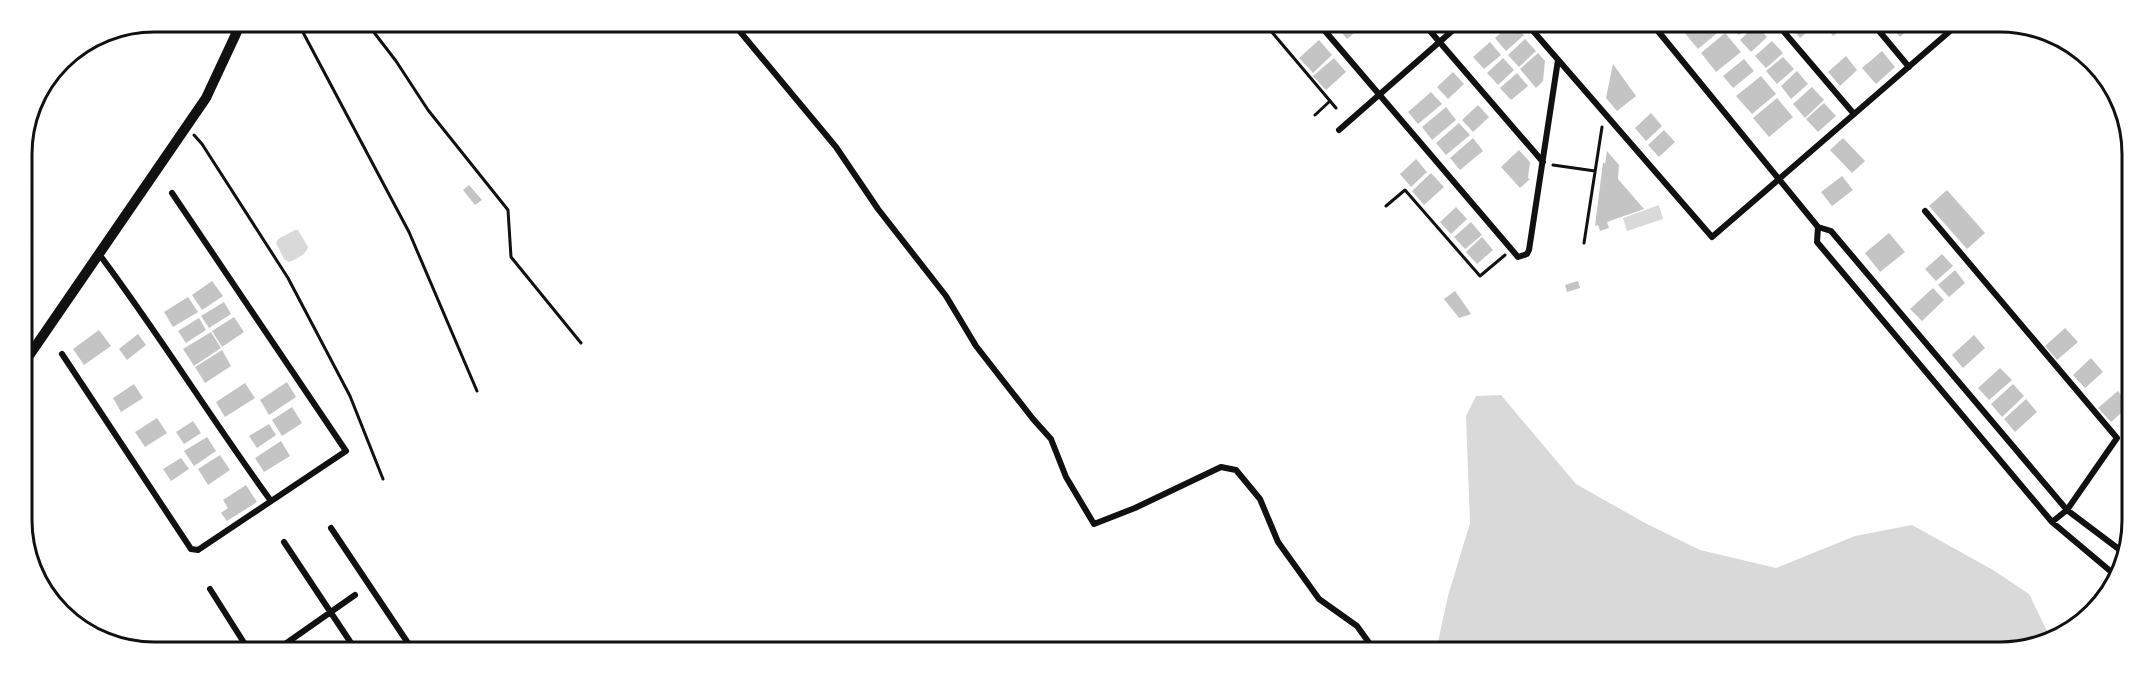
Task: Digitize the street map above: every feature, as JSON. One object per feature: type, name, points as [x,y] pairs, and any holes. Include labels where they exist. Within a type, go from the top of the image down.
[{"type":"street","points":[[32,351],[206,98],[237,32]]},
{"type":"street","points":[[740,32],[836,147],[878,209],[946,296],[976,346],[1051,439],[1066,477],[1094,524],[1135,508],[1221,467],[1236,470],[1260,499],[1278,542],[1319,599],[1357,626],[1368,642]]},
{"type":"street","points":[[1326,32],[1518,257],[1527,255],[1529,250],[1558,60]]},
{"type":"street","points":[[1431,32],[1542,163]]},
{"type":"street","points":[[1339,130],[1451,32]]},
{"type":"street","points":[[1534,32],[1712,237],[1949,32]]},
{"type":"street","points":[[1659,32],[1818,227],[1831,231],[2067,510],[2118,549]]},
{"type":"street","points":[[1784,32],[1854,114]]},
{"type":"street","points":[[1880,32],[1909,67]]},
{"type":"street","points":[[62,354],[191,549],[198,550],[346,451],[172,193]]},
{"type":"street","points":[[1925,211],[2117,438],[2067,510],[2052,522]]},
{"type":"street","points":[[1818,227],[1817,242],[2052,522],[2111,572]]},
{"type":"street","points":[[99,253],[271,501]]},
{"type":"street","points":[[331,528],[407,642]]},
{"type":"street","points":[[284,542],[350,642]]},
{"type":"street","points":[[210,589],[244,642]]},
{"type":"street","points":[[288,642],[355,595]]},
{"type":"path","points":[[303,32],[409,232],[477,391]]},
{"type":"path","points":[[374,32],[428,110],[508,210],[511,257],[581,343]]},
{"type":"path","points":[[1272,32],[1336,108]]},
{"type":"path","points":[[1315,115],[1330,101]]},
{"type":"path","points":[[1584,243],[1605,114]]},
{"type":"path","points":[[185,128],[202,144],[288,278],[350,396],[383,479]]},
{"type":"path","points":[[1542,163],[1595,171]]},
{"type":"path","points":[[1386,206],[1406,190],[1479,276],[1511,250]]},
{"type":"shaded area","points":[[1659,205],[1663,219],[1627,231],[1623,218]]},
{"type":"shaded area","points":[[298,230],[308,247],[298,258],[289,262],[284,259],[276,243],[278,239]]},
{"type":"shaded area","points":[[1501,395],[1576,484],[1645,523],[1700,550],[1776,568],[1855,536],[1912,525],[1993,570],[2029,594],[2048,633],[2008,642],[1438,642],[1448,596],[1470,523],[1466,416],[1476,396]]},
{"type":"building","points":[[1341,32],[1355,32],[1347,39]]},
{"type":"building","points":[[1502,32],[1521,32],[1524,35],[1506,51],[1495,38]]},
{"type":"building","points":[[1684,32],[1718,32],[1698,49]]},
{"type":"building","points":[[1749,32],[1762,32],[1767,37],[1751,52],[1740,40]]},
{"type":"building","points":[[1795,32],[1807,32],[1800,38]]},
{"type":"building","points":[[1896,32],[1905,32],[1900,37]]},
{"type":"building","points":[[1725,33],[1741,52],[1716,72],[1701,53]]},
{"type":"building","points":[[1525,39],[1536,51],[1519,67],[1508,55]]},
{"type":"building","points":[[1319,40],[1332,55],[1313,73],[1299,58]]},
{"type":"building","points":[[1772,41],[1783,53],[1766,68],[1755,56]]},
{"type":"building","points":[[1490,42],[1501,55],[1484,69],[1473,57]]},
{"type":"building","points":[[1882,51],[1895,67],[1876,84],[1862,68]]},
{"type":"building","points":[[1538,53],[1545,61],[1543,81],[1536,88],[1520,69]]},
{"type":"building","points":[[1846,56],[1857,70],[1840,86],[1828,72]]},
{"type":"building","points":[[1783,57],[1794,69],[1777,84],[1766,71]]},
{"type":"building","points":[[1334,58],[1346,72],[1326,90],[1313,76]]},
{"type":"building","points":[[1503,58],[1514,70],[1498,85],[1487,73]]},
{"type":"building","points":[[1744,59],[1754,71],[1733,88],[1723,76]]},
{"type":"building","points":[[1613,64],[1636,96],[1617,111],[1606,98]]},
{"type":"building","points":[[1797,71],[1808,84],[1791,99],[1781,86]]},
{"type":"building","points":[[1453,72],[1464,84],[1448,99],[1437,87]]},
{"type":"building","points":[[1517,73],[1528,86],[1511,100],[1500,88]]},
{"type":"building","points":[[1761,76],[1776,94],[1752,114],[1736,96]]},
{"type":"building","points":[[1812,87],[1824,100],[1805,118],[1793,104]]},
{"type":"building","points":[[1431,92],[1442,104],[1418,124],[1408,112]]},
{"type":"building","points":[[1777,98],[1793,117],[1769,137],[1753,118]]},
{"type":"building","points":[[1824,103],[1836,116],[1818,132],[1806,119]]},
{"type":"building","points":[[1478,105],[1489,117],[1473,132],[1462,120]]},
{"type":"building","points":[[1446,107],[1456,120],[1432,140],[1422,127]]},
{"type":"building","points":[[1651,113],[1662,126],[1646,141],[1635,128]]},
{"type":"building","points":[[1459,123],[1470,135],[1446,155],[1436,143]]},
{"type":"building","points":[[1664,130],[1675,142],[1659,157],[1648,145]]},
{"type":"building","points":[[1473,138],[1483,151],[1460,170],[1450,158]]},
{"type":"building","points":[[1843,138],[1865,161],[1852,173],[1830,150]]},
{"type":"building","points":[[1519,150],[1530,162],[1528,178],[1530,179],[1520,188],[1501,167]]},
{"type":"building","points":[[1607,151],[1619,165],[1618,179],[1644,209],[1607,222],[1609,228],[1600,231],[1598,225],[1595,226],[1603,162],[1605,164]]},
{"type":"building","points":[[1416,159],[1427,172],[1411,187],[1400,174]]},
{"type":"building","points":[[1431,173],[1444,187],[1424,205],[1412,191]]},
{"type":"building","points":[[1842,176],[1853,190],[1832,206],[1821,192]]},
{"type":"building","points":[[469,185],[482,200],[475,205],[463,190]]},
{"type":"building","points":[[1947,190],[1985,233],[1967,249],[1929,206]]},
{"type":"building","points":[[1456,207],[1467,219],[1451,234],[1440,222]]},
{"type":"building","points":[[1471,222],[1482,235],[1465,249],[1454,237]]},
{"type":"building","points":[[1889,233],[1905,252],[1880,272],[1865,253]]},
{"type":"building","points":[[1482,237],[1493,250],[1477,264],[1466,252]]},
{"type":"building","points":[[1942,254],[1953,266],[1936,281],[1925,269]]},
{"type":"building","points":[[1955,270],[1965,283],[1949,297],[1938,285]]},
{"type":"building","points":[[212,281],[223,296],[202,310],[192,295]]},
{"type":"building","points":[[1578,281],[1580,288],[1567,292],[1565,285]]},
{"type":"building","points":[[1933,288],[1944,300],[1922,321],[1910,309]]},
{"type":"building","points":[[1455,291],[1471,314],[1459,318],[1444,299]]},
{"type":"building","points":[[188,297],[198,312],[173,327],[164,312]]},
{"type":"building","points":[[224,302],[231,314],[209,328],[201,316]]},
{"type":"building","points":[[234,317],[244,332],[222,347],[212,331]]},
{"type":"building","points":[[199,318],[206,330],[186,343],[178,331]]},
{"type":"building","points":[[2065,328],[2078,342],[2057,360],[2045,346]]},
{"type":"building","points":[[99,330],[111,346],[84,365],[73,349]]},
{"type":"building","points":[[211,332],[221,348],[194,366],[183,349]]},
{"type":"building","points":[[138,334],[146,345],[127,360],[119,349]]},
{"type":"building","points":[[1974,335],[1985,348],[1963,368],[1952,355]]},
{"type":"building","points":[[222,350],[231,366],[205,383],[195,367]]},
{"type":"building","points":[[2091,358],[2103,372],[2085,388],[2073,375]]},
{"type":"building","points":[[2000,368],[2012,380],[1989,400],[1978,388]]},
{"type":"building","points":[[287,382],[296,397],[269,415],[260,400]]},
{"type":"building","points":[[245,383],[255,398],[225,417],[216,402]]},
{"type":"building","points":[[134,384],[143,398],[121,412],[113,398]]},
{"type":"building","points":[[2013,384],[2024,396],[2002,417],[1991,404]]},
{"type":"building","points":[[2118,391],[2122,396],[2122,412],[2111,422],[2098,408]]},
{"type":"building","points":[[2026,399],[2037,412],[2015,432],[2004,419]]},
{"type":"building","points":[[292,407],[302,423],[282,436],[272,420]]},
{"type":"building","points":[[157,418],[167,433],[145,447],[135,432]]},
{"type":"building","points":[[193,421],[201,433],[184,444],[176,432]]},
{"type":"building","points":[[269,424],[276,435],[257,448],[249,436]]},
{"type":"building","points":[[207,437],[216,451],[194,466],[184,451]]},
{"type":"building","points":[[281,441],[290,456],[264,472],[255,458]]},
{"type":"building","points":[[220,455],[230,470],[208,485],[198,469]]},
{"type":"building","points":[[181,458],[189,469],[171,481],[163,469]]},
{"type":"building","points":[[246,485],[257,502],[227,521],[221,513],[228,508],[223,500]]}]
